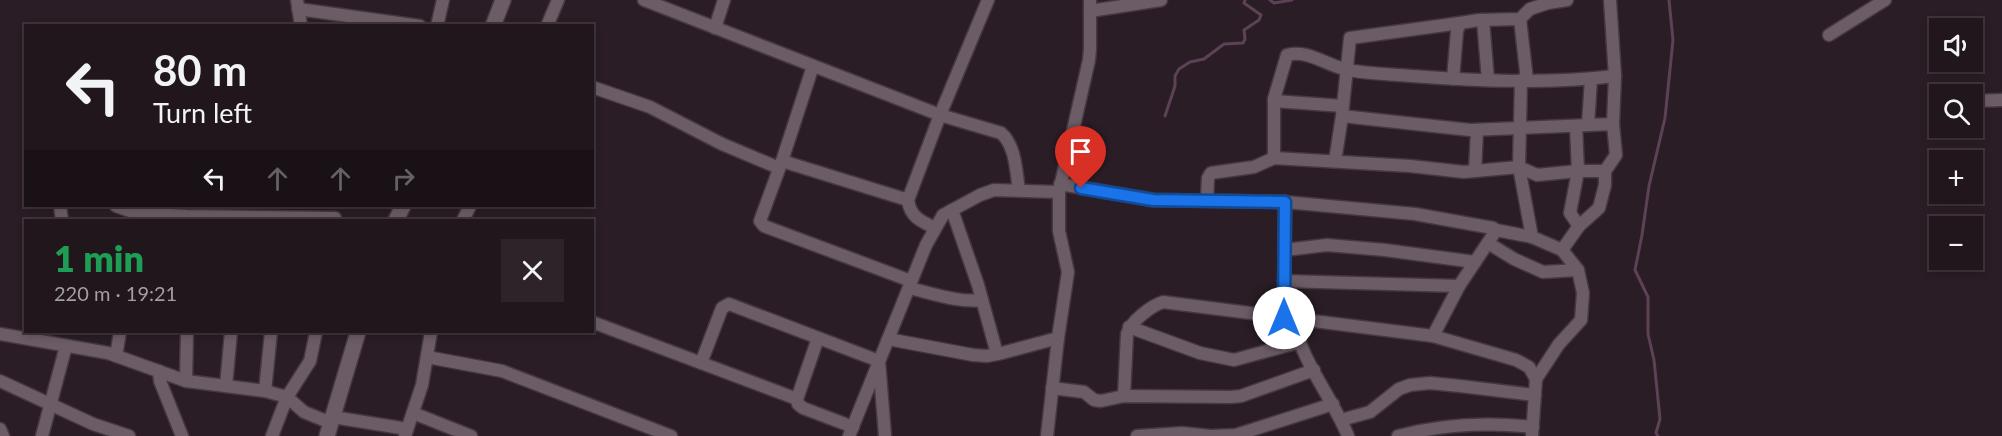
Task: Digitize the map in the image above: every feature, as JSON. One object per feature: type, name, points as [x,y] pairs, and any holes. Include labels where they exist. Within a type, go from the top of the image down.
[{"type":"street","points":[[437,24],[443,0]]},
{"type":"street","points":[[494,24],[502,0]]},
{"type":"street","points":[[549,24],[558,0]]},
{"type":"street","points":[[644,0],[940,115],[1001,133],[1007,138],[1012,152],[1019,190]]},
{"type":"street","points":[[715,28],[724,0]]},
{"type":"street","points":[[935,228],[917,219],[910,212],[908,200],[940,115],[988,0]]},
{"type":"street","points":[[1047,436],[1068,272],[1059,231],[1060,188],[1089,60],[1090,5],[1161,0]]},
{"type":"street","points":[[1335,161],[1350,38],[1483,20],[1520,19],[1530,9],[1567,0]]},
{"type":"street","points":[[1562,250],[1579,226],[1599,208],[1605,185],[1605,171],[1616,155],[1613,124],[1615,76],[1610,0]]},
{"type":"street","points":[[1829,35],[1886,0]]},
{"type":"street","points":[[297,5],[326,19],[393,24]]},
{"type":"street","points":[[297,5],[301,24]]},
{"type":"street","points":[[1520,19],[1524,80],[1519,167],[1532,237]]},
{"type":"street","points":[[1483,20],[1488,80]]},
{"type":"street","points":[[1454,79],[1457,31],[1460,23]]},
{"type":"street","points":[[1274,158],[1275,101],[1287,55],[1296,53],[1307,55],[1347,70],[1454,79],[1591,79],[1615,76]]},
{"type":"street","points":[[813,66],[760,221],[764,226],[910,284],[970,302],[982,300]]},
{"type":"street","points":[[1579,226],[1570,213],[1591,79]]},
{"type":"street","points":[[594,88],[650,107],[722,144],[781,165],[908,200]]},
{"type":"street","points":[[1983,101],[2002,100]]},
{"type":"street","points":[[1275,101],[1477,130],[1613,124]]},
{"type":"street","points":[[1475,171],[1477,130]]},
{"type":"street","points":[[1208,200],[1208,178],[1211,173],[1254,167],[1274,158],[1464,172],[1519,167],[1537,175],[1605,171]]},
{"type":"street","points":[[818,338],[797,399],[798,404],[851,431],[935,228],[943,215],[994,190],[1060,188],[1142,199],[1285,202],[1415,214],[1532,237],[1562,250],[1578,270],[1583,293],[1581,320],[1559,344],[1536,379],[1533,431],[1497,423],[1470,424],[1417,431],[1398,436]]},
{"type":"street","points":[[1285,202],[1284,281],[1289,319],[1348,436]]},
{"type":"street","points":[[119,207],[136,213],[186,211],[220,218],[336,219]]},
{"type":"street","points":[[952,210],[997,354]]},
{"type":"street","points":[[1433,336],[1459,286],[1496,230]]},
{"type":"street","points":[[1488,243],[1514,259],[1543,272],[1578,270]]},
{"type":"street","points":[[1285,250],[1327,245],[1475,262]]},
{"type":"street","points":[[1284,281],[1459,286]]},
{"type":"street","points":[[1124,396],[1129,327],[1155,305],[1163,302],[1433,336],[1516,360],[1529,367],[1536,379]]},
{"type":"street","points":[[701,363],[722,308],[729,304],[879,361]]},
{"type":"street","points":[[594,323],[797,399]]},
{"type":"street","points":[[1129,327],[1200,353],[1234,360],[1300,342]]},
{"type":"street","points":[[42,436],[63,345],[58,333]]},
{"type":"street","points":[[116,356],[120,333]]},
{"type":"street","points":[[186,381],[187,333]]},
{"type":"street","points":[[226,386],[231,333]]},
{"type":"street","points":[[265,391],[271,333]]},
{"type":"street","points":[[272,436],[287,397],[310,361],[316,333]]},
{"type":"street","points":[[331,425],[358,333]]},
{"type":"street","points":[[0,334],[116,356],[186,381],[265,391],[287,397],[304,412],[331,425],[406,433],[422,385],[431,333]]},
{"type":"street","points":[[888,339],[973,355],[997,354],[1058,338]]},
{"type":"street","points":[[427,357],[502,371],[671,436]]},
{"type":"street","points":[[879,361],[885,436]]},
{"type":"street","points":[[1052,388],[1084,392],[1094,400],[1101,401],[1124,396],[1240,396],[1314,370]]},
{"type":"street","points":[[159,371],[160,381],[182,436]]},
{"type":"street","points":[[0,381],[93,424],[129,436]]},
{"type":"street","points":[[1341,420],[1370,412],[1399,389],[1410,385],[1430,383],[1534,395]]},
{"type":"street","points":[[1137,436],[1182,433],[1211,436],[1236,435],[1333,404]]},
{"type":"street","points":[[412,413],[471,436]]},
{"type":"street","points":[[0,429],[3,436]]},
{"type":"waterway","points":[[1165,116],[1175,86],[1175,76],[1179,69],[1190,62],[1204,59],[1224,44],[1243,43],[1244,30],[1259,20],[1261,15],[1244,3],[1245,0]]},
{"type":"waterway","points":[[1270,0],[1274,3],[1292,0]]},
{"type":"waterway","points":[[1658,436],[1656,433],[1660,419],[1654,360],[1648,334],[1648,297],[1635,270],[1649,186],[1665,118],[1673,40],[1669,0]]},
{"type":"route","points":[[1081,188],[1153,200],[1285,202],[1284,318]]}]
